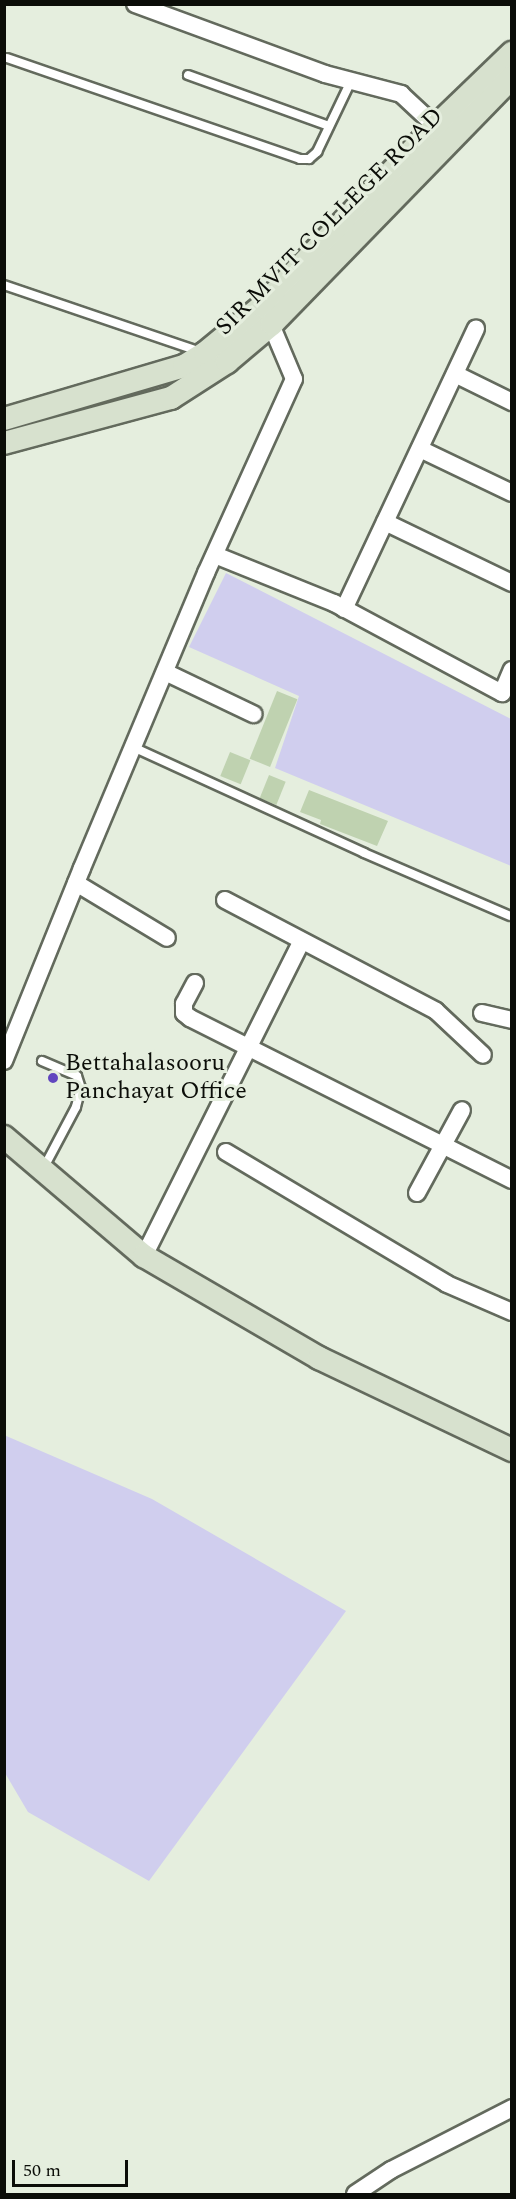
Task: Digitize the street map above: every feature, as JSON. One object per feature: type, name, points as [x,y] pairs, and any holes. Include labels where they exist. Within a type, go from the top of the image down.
[{"type":"main road","name":"SIR MVIT COLLEGE ROAD","points":[[4,443],[171,398],[227,362],[267,315],[443,133],[512,53]]},
{"type":"main road","name":"SIR MVIT COLLEGE ROAD","points":[[443,133],[512,77]]},
{"type":"main road","name":"SIR MVIT COLLEGE ROAD","points":[[4,419],[184,366],[267,315]]},
{"type":"main road","points":[[6,1141],[43,1169],[144,1256],[319,1358],[512,1450]]},
{"type":"street","points":[[135,4],[204,32],[351,81],[400,94],[443,133]]},
{"type":"street","points":[[4,1061],[133,747],[215,555],[294,379],[267,315]]},
{"type":"street","points":[[344,609],[476,329]]},
{"type":"street","points":[[455,374],[512,402]]},
{"type":"street","points":[[420,449],[512,493]]},
{"type":"street","points":[[385,522],[512,583]]},
{"type":"street","points":[[215,555],[344,609],[502,693],[512,670]]},
{"type":"street","points":[[165,672],[253,714]]},
{"type":"street","points":[[76,883],[167,938]]},
{"type":"street","points":[[225,900],[436,1011],[483,1055]]},
{"type":"street","points":[[144,1256],[301,942]]},
{"type":"street","points":[[195,982],[184,1004],[184,1013],[512,1180]]},
{"type":"street","points":[[482,1012],[512,1020]]},
{"type":"street","points":[[417,1193],[462,1110]]},
{"type":"street","points":[[226,1152],[447,1284],[512,1312]]},
{"type":"street","points":[[355,2194],[391,2170],[512,2108]]},
{"type":"lane","points":[[7,58],[300,159],[309,159],[317,152],[351,81]]},
{"type":"lane","points":[[188,75],[329,126]]},
{"type":"lane","points":[[4,285],[205,353]]},
{"type":"lane","points":[[133,747],[364,853],[510,916]]},
{"type":"lane","points":[[42,1061],[77,1076],[81,1088],[76,1107],[43,1169]]},
{"type":"shaded area","points":[[226,573],[511,719],[511,866],[275,768],[299,696],[189,647]]},
{"type":"shaded area","points":[[4,1435],[152,1499],[346,1611],[149,1881],[28,1812],[5,1773]]},
{"type":"building","points":[[277,691],[297,699],[270,767],[250,759]]},
{"type":"building","points":[[230,752],[250,760],[241,784],[220,776]]},
{"type":"building","points":[[269,775],[286,782],[276,805],[260,798]]},
{"type":"building","points":[[309,790],[388,821],[377,846],[320,824],[321,820],[300,812]]},
{"type":"place","name":"Bettahalasooru Panchayat Office","points":[[53,1078]]}]
